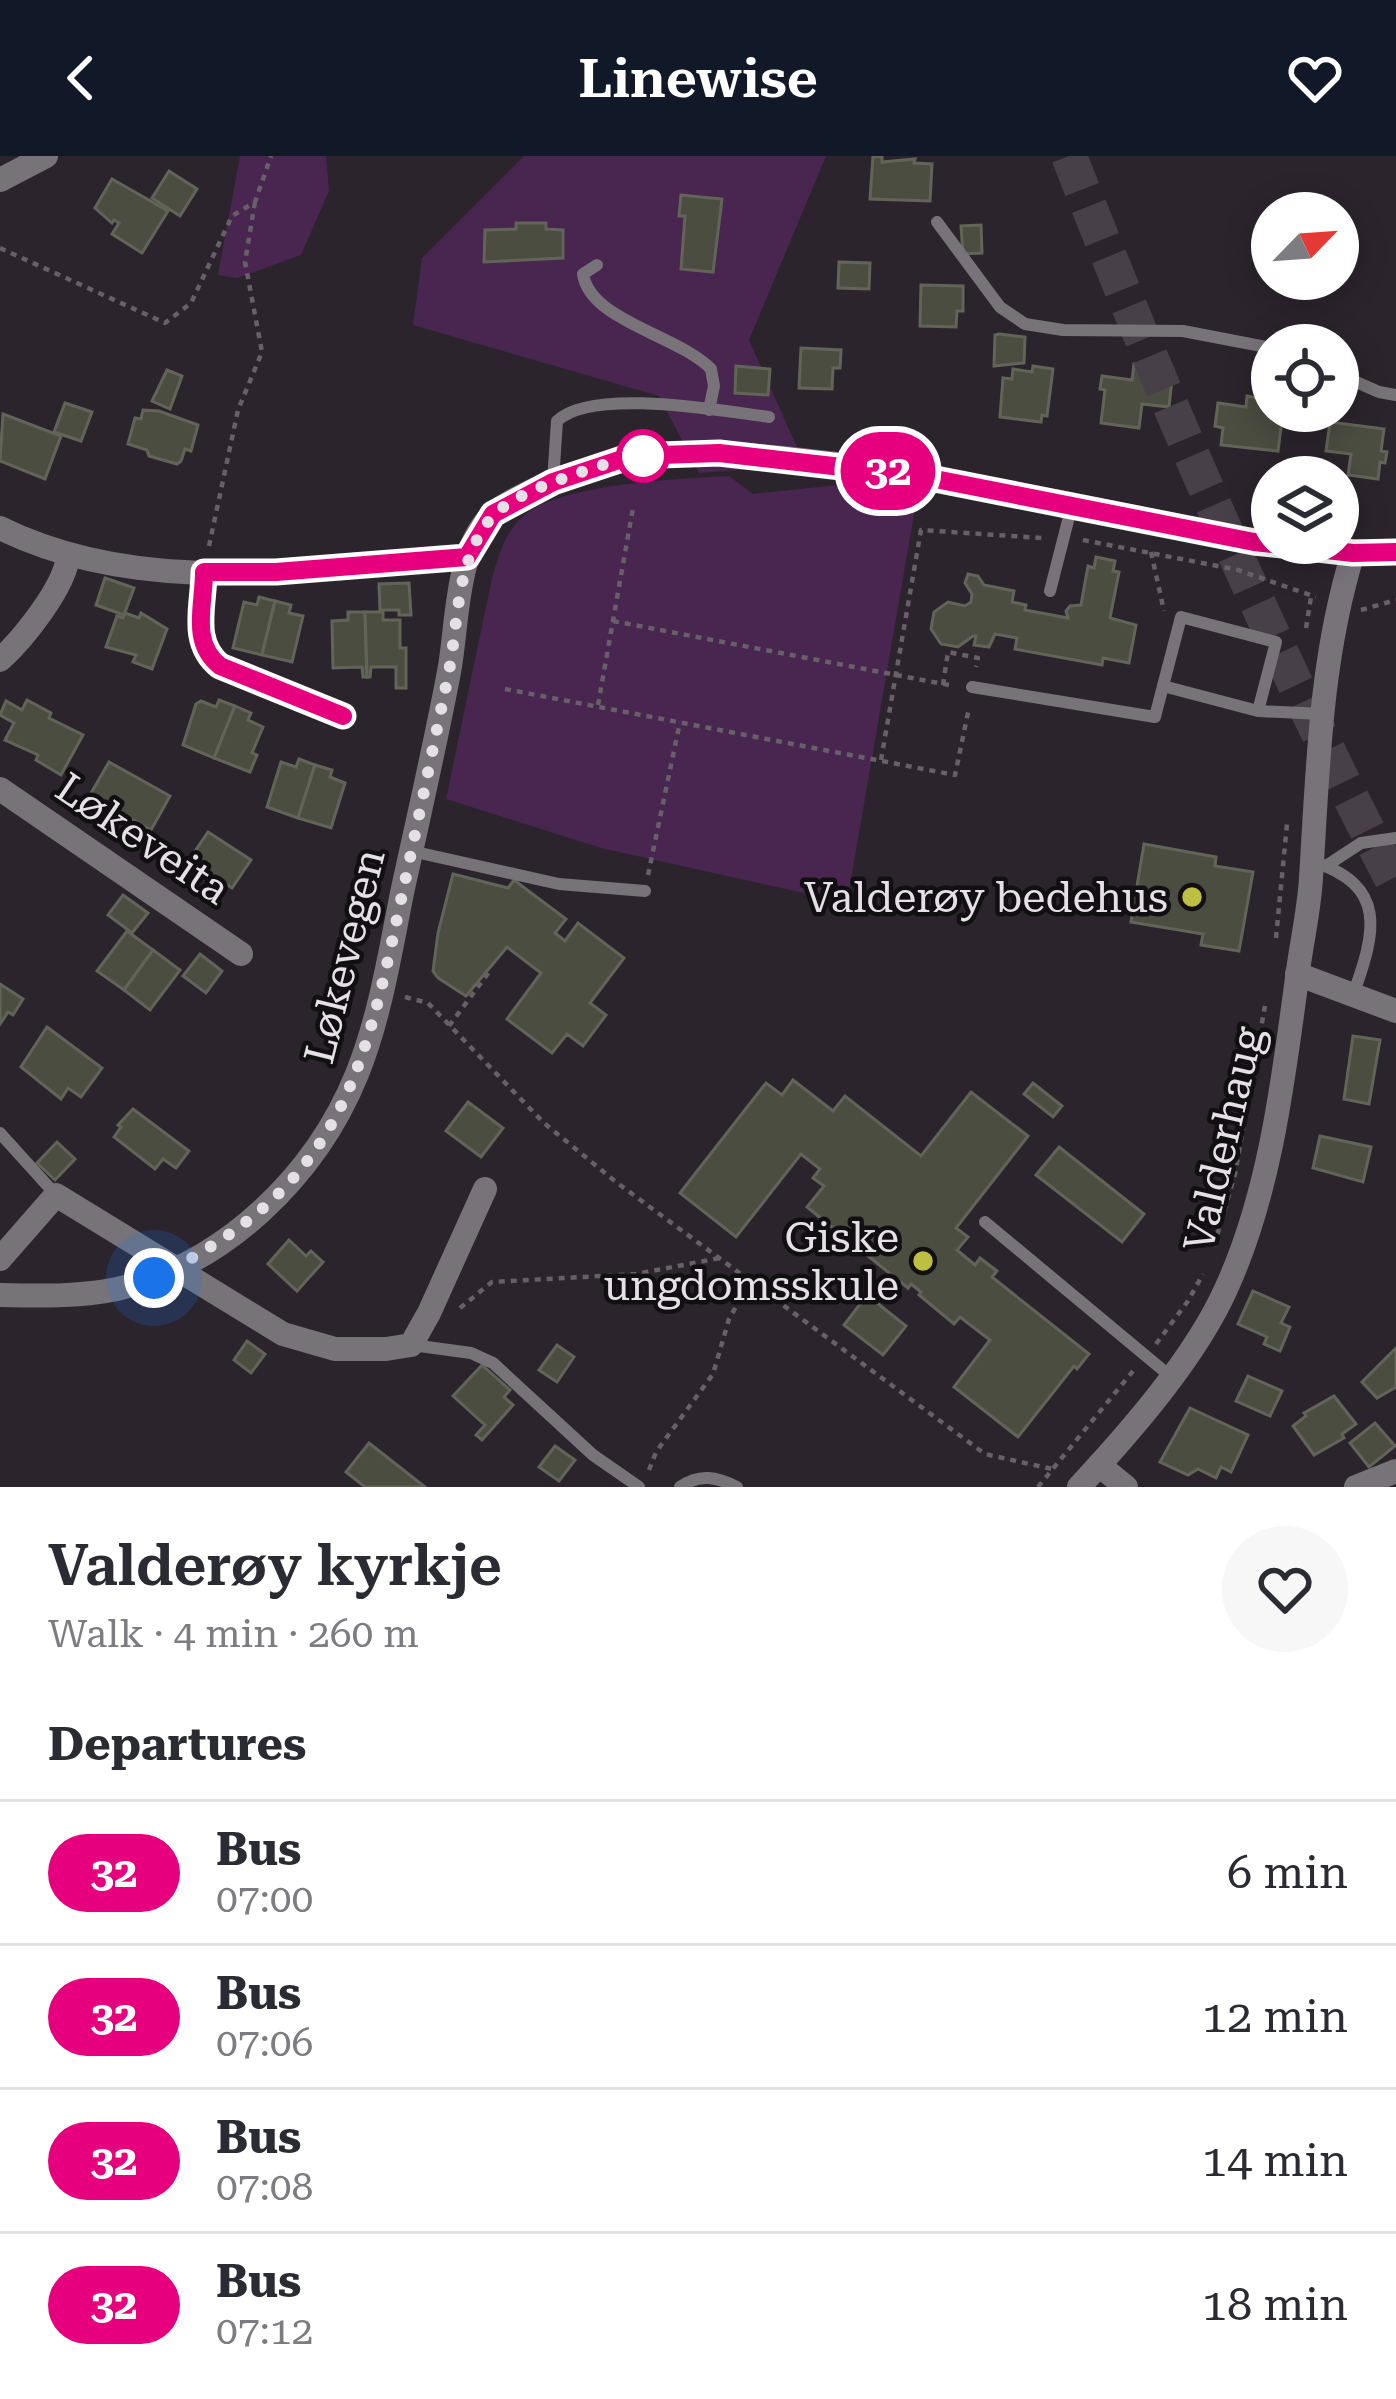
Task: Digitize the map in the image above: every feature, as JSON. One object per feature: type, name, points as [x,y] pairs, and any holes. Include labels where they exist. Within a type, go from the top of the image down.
[{"type":"street","points":[[0,180],[46,156]]},
{"type":"street","points":[[0,528],[68,554],[160,570],[276,572],[467,557],[493,514],[553,482],[631,456],[719,453],[920,476],[1251,541]]},
{"type":"street","points":[[1359,553],[1396,552]]},
{"type":"street","points":[[0,660],[51,595],[68,564],[68,554]]},
{"type":"street","name":"Løkevegen","points":[[0,1295],[94,1293],[143,1282],[202,1256],[251,1220],[310,1157],[356,1077],[381,992],[450,667],[467,557]]},
{"type":"street","name":"Valderhaug","points":[[1079,1487],[1170,1376],[1215,1310],[1242,1249],[1267,1161],[1319,863],[1322,714],[1337,605],[1350,564]]},
{"type":"street","name":"Løkeveita","points":[[3,796],[241,954]]},
{"type":"street","points":[[1297,974],[1396,1011]]},
{"type":"street","points":[[0,1259],[56,1195],[248,1316],[312,1345],[363,1351],[415,1338],[484,1189]]},
{"type":"street","points":[[1099,1466],[1126,1487]]},
{"type":"street","points":[[1356,1487],[1396,1471]]},
{"type":"lane","points":[[937,222],[1000,307],[1025,324],[1063,330],[1183,331],[1251,344]]},
{"type":"lane","points":[[597,266],[583,274],[590,296],[610,311],[680,344],[711,369],[714,386],[709,410]]},
{"type":"lane","points":[[1359,383],[1396,395]]},
{"type":"lane","points":[[553,482],[557,421],[571,410],[611,405],[769,417]]},
{"type":"lane","points":[[1051,591],[1072,505]]},
{"type":"lane","points":[[204,572],[200,634],[209,657],[220,666],[343,716]]},
{"type":"lane","points":[[972,688],[1155,718],[1181,617],[1276,642],[1258,711]]},
{"type":"lane","points":[[1163,686],[1258,711],[1322,714]]},
{"type":"lane","points":[[1319,863],[1361,843],[1396,838]]},
{"type":"lane","points":[[411,851],[559,884],[645,891]]},
{"type":"lane","points":[[1319,863],[1350,878],[1369,904],[1370,942],[1353,996]]},
{"type":"lane","points":[[0,1132],[56,1195]]},
{"type":"lane","points":[[985,1222],[1170,1376]]},
{"type":"lane","points":[[415,1338],[494,1363],[593,1454],[640,1487]]},
{"type":"lane","points":[[680,1487],[715,1477],[737,1487]]},
{"type":"path","points":[[204,572],[238,410],[262,352],[245,262],[255,202],[271,156]]},
{"type":"path","points":[[0,248],[165,323],[191,303],[232,216],[255,202]]},
{"type":"path","points":[[598,704],[633,508]]},
{"type":"path","points":[[881,760],[921,530],[1102,542],[1271,579],[1362,610],[1396,600]]},
{"type":"path","points":[[1151,552],[1167,627],[1176,634]]},
{"type":"path","points":[[613,621],[972,688]]},
{"type":"path","points":[[505,689],[955,775],[978,658],[948,652],[943,685]]},
{"type":"path","points":[[645,891],[680,722]]},
{"type":"path","points":[[449,1026],[489,972]]},
{"type":"path","points":[[1037,1487],[1188,1301],[1214,1246],[1235,1174],[1269,986],[1277,975],[1297,974]]},
{"type":"path","points":[[381,992],[428,1004],[544,1124],[662,1219],[985,1454],[1052,1469]]},
{"type":"path","points":[[415,1338],[492,1282],[636,1274],[720,1258]]},
{"type":"path","points":[[640,1487],[656,1452],[713,1374],[729,1319],[751,1280]]},
{"type":"shaded area","points":[[240,156],[326,156],[329,191],[301,255],[237,278],[218,275]]},
{"type":"shaded area","points":[[524,156],[826,156],[749,340],[805,465],[699,473],[659,396],[413,325],[422,258]]},
{"type":"shaded area","points":[[729,476],[753,494],[838,485],[917,497],[848,897],[817,896],[601,848],[446,799],[492,578],[514,525],[537,507],[589,490]]},
{"type":"building","points":[[873,156],[882,157],[882,162],[915,159],[914,163],[932,164],[930,201],[870,199]]},
{"type":"building","points":[[169,171],[197,189],[180,216],[152,198]]},
{"type":"building","points":[[112,179],[168,211],[142,253],[112,234],[119,223],[112,223],[95,208]]},
{"type":"building","points":[[681,195],[722,199],[713,272],[681,269],[685,216],[679,216]]},
{"type":"building","points":[[516,223],[546,223],[546,229],[563,230],[563,258],[484,262],[485,230],[516,229]]},
{"type":"building","points":[[981,225],[982,253],[963,254],[961,226]]},
{"type":"building","points":[[839,262],[870,263],[869,289],[838,288]]},
{"type":"building","points":[[921,285],[963,286],[963,311],[957,311],[956,327],[920,326]]},
{"type":"building","points":[[995,335],[1025,337],[1024,363],[994,366]]},
{"type":"building","points":[[801,348],[841,350],[840,368],[833,368],[832,389],[799,388]]},
{"type":"building","points":[[1134,364],[1173,369],[1169,407],[1142,404],[1139,428],[1101,423],[1102,376],[1132,380]]},
{"type":"building","points":[[736,366],[770,369],[768,395],[735,393]]},
{"type":"building","points":[[1033,366],[1053,369],[1047,416],[1042,415],[1041,422],[1000,417],[1003,378],[1012,379],[1013,369],[1032,372]]},
{"type":"building","points":[[167,370],[182,376],[170,409],[152,401]]},
{"type":"building","points":[[1247,396],[1251,397],[1251,432],[1280,432],[1278,451],[1221,445],[1223,428],[1215,426],[1218,403],[1246,407]]},
{"type":"building","points":[[65,403],[92,412],[81,441],[54,432]]},
{"type":"building","points":[[143,410],[198,425],[191,451],[185,449],[177,464],[128,444],[135,418],[141,419]]},
{"type":"building","points":[[3,414],[61,436],[45,479],[0,461]]},
{"type":"building","points":[[1359,426],[1384,429],[1381,451],[1387,452],[1378,479],[1359,476],[1359,456],[1326,451],[1329,432],[1359,432]]},
{"type":"building","points":[[1096,557],[1115,561],[1113,571],[1119,572],[1110,618],[1136,625],[1129,663],[1103,658],[1102,665],[1015,649],[1017,638],[995,634],[989,647],[974,645],[973,636],[958,647],[941,644],[931,629],[934,612],[948,602],[965,606],[971,602],[965,583],[968,574],[978,576],[984,585],[1014,591],[1012,602],[1026,605],[1025,610],[1068,618],[1070,606],[1081,605],[1088,566],[1094,568]]},
{"type":"building","points":[[105,578],[134,588],[124,615],[96,605]]},
{"type":"building","points":[[409,583],[411,615],[380,610],[379,584]]},
{"type":"building","points":[[259,597],[275,601],[262,655],[233,648],[244,602],[257,605]]},
{"type":"building","points":[[275,601],[291,605],[289,613],[303,616],[292,662],[262,655]]},
{"type":"building","points":[[348,612],[365,612],[367,677],[362,667],[333,668],[332,621],[348,620]]},
{"type":"building","points":[[365,612],[383,612],[383,620],[400,620],[406,688],[396,688],[396,667],[371,667],[367,677]]},
{"type":"building","points":[[125,613],[139,618],[141,613],[167,629],[152,669],[133,662],[136,655],[106,647],[117,616],[123,618]]},
{"type":"building","points":[[27,700],[51,713],[49,718],[83,735],[61,775],[36,760],[38,755],[5,740],[14,723],[0,715],[6,701],[22,710]]},
{"type":"building","points":[[219,700],[235,706],[214,758],[183,745],[196,704],[201,701],[216,707]]},
{"type":"building","points":[[235,706],[251,713],[248,720],[263,727],[250,772],[214,758]]},
{"type":"building","points":[[299,759],[315,765],[298,818],[267,807],[281,762],[296,767]]},
{"type":"building","points":[[109,762],[170,796],[151,830],[90,795]]},
{"type":"building","points":[[315,765],[332,770],[330,777],[345,783],[331,828],[298,818]]},
{"type":"building","points":[[208,832],[251,860],[232,888],[189,860]]},
{"type":"building","name":"Valderøy bedehus","points":[[1144,844],[1216,857],[1215,866],[1253,872],[1239,951],[1201,945],[1203,934],[1131,922]]},
{"type":"building","points":[[453,874],[508,888],[514,880],[566,919],[555,933],[565,941],[578,923],[624,958],[590,1003],[606,1015],[583,1046],[567,1034],[552,1053],[507,1019],[541,973],[507,947],[466,996],[438,978],[433,971],[438,933]]},
{"type":"building","points":[[123,895],[148,913],[132,933],[108,915]]},
{"type":"building","points":[[127,931],[153,950],[124,990],[97,971]]},
{"type":"building","points":[[153,950],[180,970],[150,1010],[124,990]]},
{"type":"building","points":[[200,954],[222,971],[206,993],[183,976]]},
{"type":"building","points":[[0,984],[23,999],[0,1024]]},
{"type":"building","points":[[47,1027],[102,1068],[81,1097],[68,1088],[61,1099],[21,1067]]},
{"type":"building","points":[[1353,1036],[1380,1040],[1369,1104],[1344,1099]]},
{"type":"building","name":"Giske ungdomsskule","points":[[793,1080],[833,1111],[845,1096],[921,1156],[971,1092],[1028,1136],[956,1228],[968,1237],[957,1250],[975,1265],[980,1258],[997,1271],[992,1277],[1089,1354],[1018,1437],[954,1387],[990,1340],[960,1317],[954,1324],[911,1284],[908,1288],[853,1244],[856,1240],[846,1232],[843,1236],[807,1207],[824,1186],[813,1178],[820,1169],[801,1154],[736,1237],[680,1193],[766,1083],[782,1095]]},
{"type":"building","points":[[1033,1083],[1062,1106],[1053,1117],[1024,1094]]},
{"type":"building","points":[[468,1102],[503,1128],[481,1157],[446,1131]]},
{"type":"building","points":[[133,1109],[189,1151],[176,1168],[163,1159],[155,1169],[114,1137]]},
{"type":"building","points":[[1320,1136],[1371,1147],[1363,1182],[1313,1168]]},
{"type":"building","points":[[57,1142],[75,1159],[55,1180],[37,1163]]},
{"type":"building","points":[[1059,1147],[1144,1214],[1122,1242],[1036,1175]]},
{"type":"building","points":[[289,1240],[306,1256],[311,1251],[323,1262],[297,1291],[268,1264]]},
{"type":"building","points":[[1253,1291],[1289,1307],[1281,1323],[1290,1327],[1280,1351],[1264,1344],[1267,1337],[1238,1324]]},
{"type":"building","points":[[867,1295],[906,1326],[883,1355],[844,1325]]},
{"type":"building","points":[[247,1341],[265,1354],[251,1373],[234,1360]]},
{"type":"building","points":[[557,1345],[574,1357],[557,1382],[539,1370]]},
{"type":"building","points":[[1396,1348],[1396,1387],[1377,1398],[1362,1382]]},
{"type":"building","points":[[482,1365],[510,1390],[504,1397],[513,1405],[482,1440],[476,1435],[485,1425],[453,1396]]},
{"type":"building","points":[[1248,1376],[1282,1391],[1270,1416],[1236,1401]]},
{"type":"building","points":[[1334,1396],[1356,1424],[1342,1434],[1344,1438],[1314,1455],[1293,1426],[1304,1413]]},
{"type":"building","points":[[1190,1408],[1248,1435],[1231,1472],[1221,1467],[1216,1478],[1198,1469],[1188,1475],[1160,1462]]},
{"type":"building","points":[[1375,1423],[1395,1446],[1369,1467],[1350,1443]]},
{"type":"building","points":[[369,1443],[425,1487],[365,1487],[346,1472]]},
{"type":"building","points":[[555,1446],[575,1460],[559,1481],[539,1467]]},
{"type":"tunnel","points":[[1069,156],[1222,525],[1396,886]]},
{"type":"bus line","name":"32","points":[[343,716],[220,666],[209,657],[200,634],[204,572],[276,572],[467,557],[493,514],[553,482],[631,456],[719,453],[802,460],[920,476],[1254,542],[1353,553],[1396,552]]},
{"type":"place","name":"Valderøy bedehus","points":[[1192,897]]},
{"type":"place","name":"Giske ungdomsskule","points":[[923,1261]]},
{"type":"route","points":[[154,1278],[202,1256],[280,1192],[325,1136],[356,1077],[392,945],[450,667],[467,557],[493,514],[553,482],[643,456]]}]
